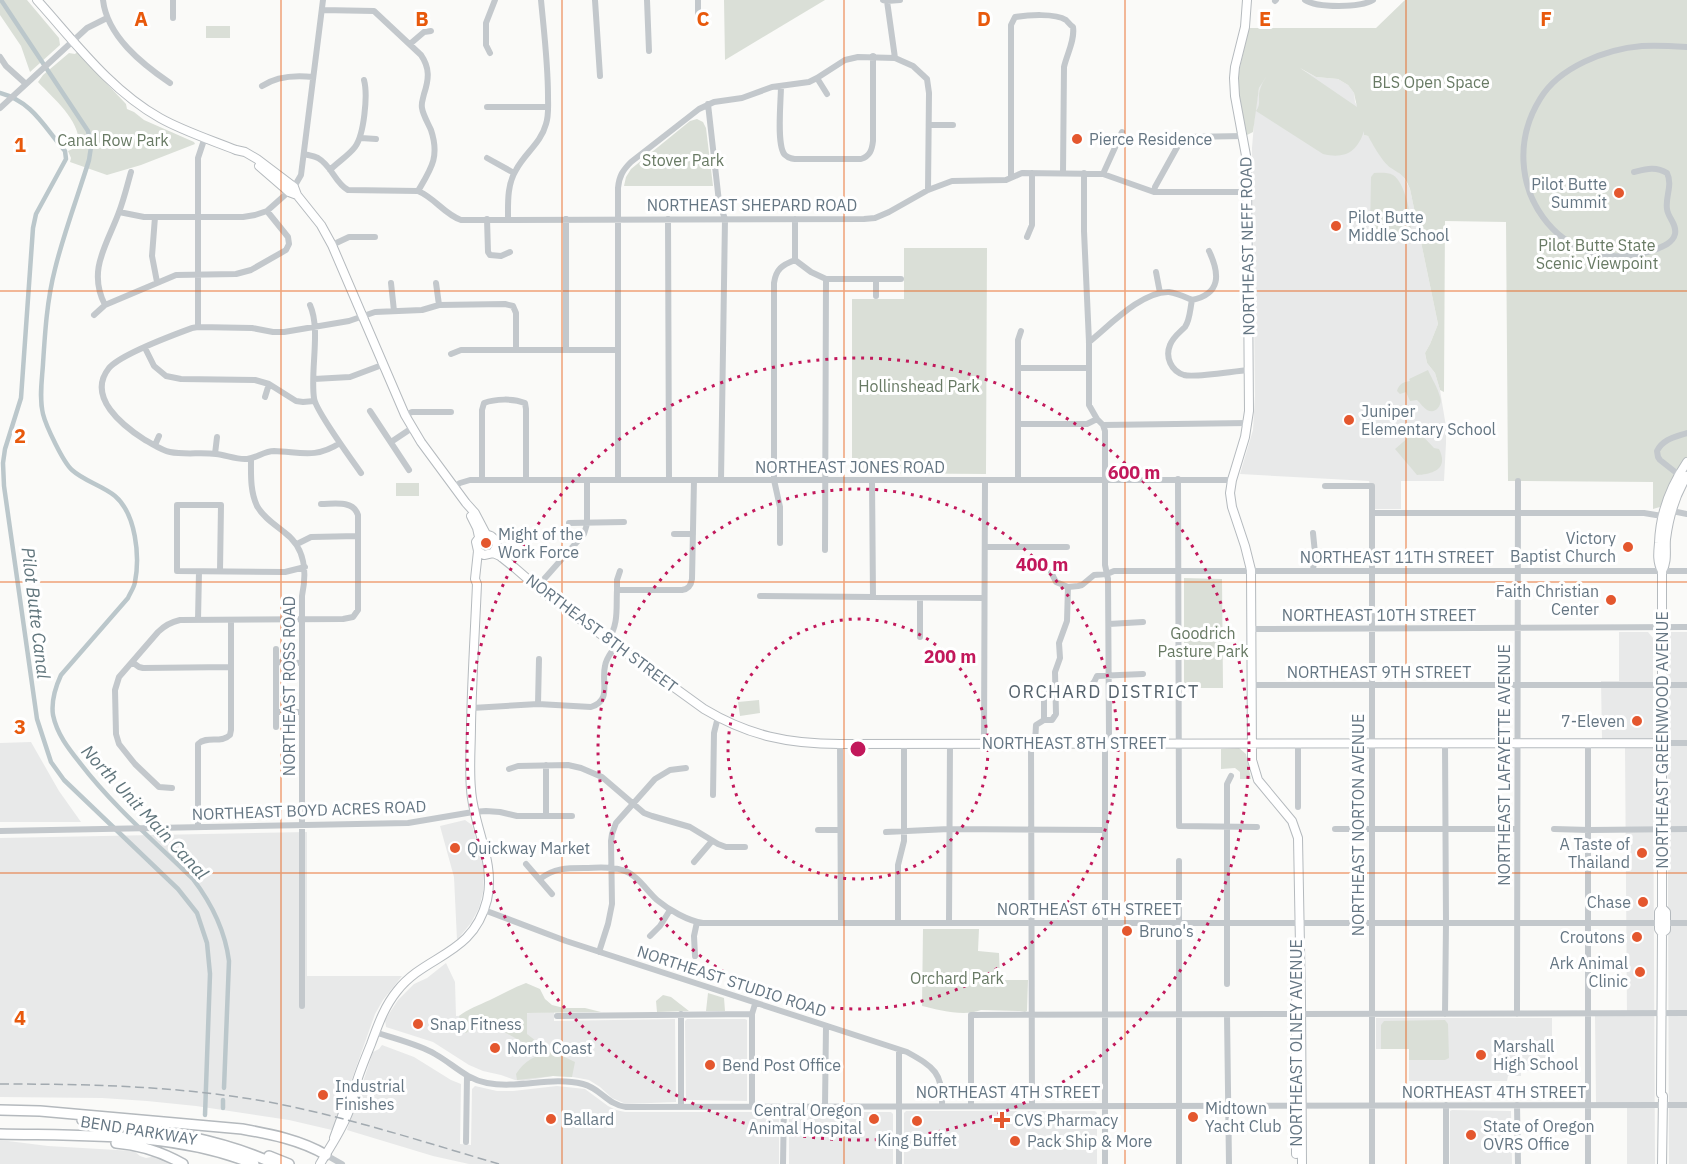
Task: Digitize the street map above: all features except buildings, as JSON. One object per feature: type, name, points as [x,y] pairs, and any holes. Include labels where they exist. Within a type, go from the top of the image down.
[{"type":"highway","name":"BEND PARKWAY","points":[[0,1111],[182,1135],[246,1152],[275,1164]]},
{"type":"highway","points":[[0,1111],[47,1112],[235,1128],[270,1134],[326,1155]]},
{"type":"highway","name":"BEND PARKWAY","points":[[0,1134],[139,1139],[177,1143],[216,1151],[254,1164]]},
{"type":"highway","points":[[12,1134],[146,1148],[183,1164]]},
{"type":"highway","points":[[216,1143],[232,1144],[289,1164]]},
{"type":"main road","name":"NORTHEAST 8TH STREET","points":[[37,0],[108,78],[140,106],[169,123],[238,153],[245,152],[257,159],[293,191],[309,209],[332,245],[382,365],[412,428],[475,513],[482,536],[493,537],[488,551],[500,556],[608,640],[696,704],[718,717],[751,732],[813,744],[1662,743]]},
{"type":"main road","name":"NORTHEAST NEFF ROAD","points":[[1232,480],[1248,423],[1247,161],[1233,78],[1245,27],[1247,0]]},
{"type":"main road","points":[[1683,475],[1687,462]]},
{"type":"main road","name":"NORTHEAST GREENWOOD AVENUE","points":[[1662,571],[1666,565],[1666,538],[1672,508],[1683,475]]},
{"type":"main road","name":"NORTHEAST GREENWOOD AVENUE","points":[[1662,923],[1666,912],[1662,909],[1662,571],[1658,564],[1659,538],[1667,499],[1683,475]]},
{"type":"main road","name":"NORTHEAST OLNEY AVENUE","points":[[1232,480],[1231,500],[1251,570],[1252,760],[1258,780],[1292,822],[1298,838],[1299,922],[1296,929],[1299,1105],[1297,1164]]},
{"type":"main road","points":[[320,1164],[333,1141],[381,1016],[389,1001],[401,985],[417,972],[461,944],[477,924],[484,910],[490,885],[489,874],[487,858],[473,812],[471,777],[477,584],[475,579],[488,551],[476,542],[482,536]]},
{"type":"main road","points":[[1662,923],[1666,930],[1662,933],[1660,1096],[1662,1164]]},
{"type":"main road","name":"NORTHEAST OLNEY AVENUE","points":[[1299,1105],[1302,1164]]},
{"type":"street","points":[[103,0],[112,28],[136,56],[170,83]]},
{"type":"street","points":[[173,0],[173,18]]},
{"type":"street","points":[[120,212],[132,216],[155,217],[243,217],[267,211],[293,191],[301,176],[323,0]]},
{"type":"street","points":[[490,53],[486,45],[486,23],[495,0]]},
{"type":"street","points":[[508,219],[509,189],[514,173],[539,141],[546,124],[548,76],[541,0]]},
{"type":"street","points":[[595,0],[600,76]]},
{"type":"street","points":[[647,0],[649,51]]},
{"type":"street","points":[[698,0],[698,16]]},
{"type":"street","points":[[895,58],[885,1],[900,0]]},
{"type":"street","points":[[1305,0],[1315,5],[1361,5],[1373,0]]},
{"type":"street","points":[[304,154],[317,157],[341,186],[348,190],[418,191],[432,168],[435,148],[422,105],[429,72],[426,62],[374,11],[322,10]]},
{"type":"street","points":[[1011,177],[1011,25],[1016,17],[1024,15],[1057,16],[1066,20],[1073,27],[1073,39],[1064,67],[1063,173]]},
{"type":"street","points":[[2,106],[87,28],[107,18]]},
{"type":"street","points":[[410,44],[424,32],[431,32]]},
{"type":"street","points":[[1634,172],[1657,169],[1666,173],[1669,184],[1667,208],[1675,228],[1672,240],[1654,249],[1627,256],[1606,256],[1582,250],[1548,222],[1532,200],[1524,170],[1524,148],[1532,111],[1551,84],[1566,71],[1584,62],[1638,46],[1687,47]]},
{"type":"street","points":[[781,86],[780,144],[786,156],[799,159],[861,159],[868,156],[872,147],[873,56]]},
{"type":"street","points":[[618,480],[618,180],[622,172],[640,155],[708,104],[742,98],[766,88],[809,82],[845,60],[873,56],[895,58],[913,66],[927,79],[928,190]]},
{"type":"street","points":[[0,57],[23,87]]},
{"type":"street","points":[[262,86],[271,81],[290,77],[313,78]]},
{"type":"street","points":[[817,78],[827,94]]},
{"type":"street","points":[[330,170],[354,148],[361,138],[366,89],[364,80]]},
{"type":"street","points":[[708,104],[719,202],[725,219],[721,480]]},
{"type":"street","points":[[487,107],[548,107]]},
{"type":"street","points":[[929,125],[953,125]]},
{"type":"street","points":[[1103,174],[1122,132]]},
{"type":"street","points":[[1154,192],[1180,142],[1187,137],[1244,136]]},
{"type":"street","points":[[198,327],[198,158],[205,137]]},
{"type":"street","points":[[361,138],[376,139]]},
{"type":"street","points":[[487,158],[514,173]]},
{"type":"street","points":[[105,305],[98,281],[99,262],[120,212],[131,172]]},
{"type":"street","name":"NORTHEAST SHEPARD ROAD","points":[[418,191],[428,195],[454,217],[461,220],[875,218],[889,213],[928,190],[952,181],[999,180],[1022,173],[1103,174],[1154,192],[1248,192]]},
{"type":"street","points":[[1027,237],[1032,225],[1032,173]]},
{"type":"street","points":[[1084,173],[1089,405],[1105,431],[1105,566],[1109,676],[1105,830],[1105,1164]]},
{"type":"street","points":[[94,315],[105,305],[176,275],[245,273],[285,250],[289,244],[288,237],[267,211]]},
{"type":"street","points":[[155,217],[152,256],[157,282]]},
{"type":"street","points":[[487,219],[490,255],[501,256],[510,252]]},
{"type":"street","points":[[566,219],[566,350]]},
{"type":"street","points":[[668,219],[669,480]]},
{"type":"street","points":[[795,219],[795,260]]},
{"type":"street","points":[[332,245],[350,237],[375,237]]},
{"type":"street","points":[[1089,342],[1144,298],[1171,292],[1192,300],[1208,294],[1215,287],[1216,276],[1214,262],[1209,251]]},
{"type":"street","points":[[795,260],[811,272],[826,279],[901,279]]},
{"type":"street","points":[[780,543],[780,507],[774,480],[774,283],[779,268],[795,260]]},
{"type":"street","points":[[1156,272],[1160,293]]},
{"type":"street","points":[[825,550],[826,279]]},
{"type":"street","points":[[876,279],[876,296]]},
{"type":"street","points":[[391,283],[394,311]]},
{"type":"street","points":[[436,283],[439,304]]},
{"type":"street","points":[[1192,300],[1185,327],[1178,332],[1168,350],[1170,363],[1185,375],[1249,370]]},
{"type":"street","points":[[310,304],[313,311],[314,328],[314,401],[362,473]]},
{"type":"street","points":[[340,443],[320,453],[273,451],[251,459],[215,454],[170,452],[134,433],[118,420],[105,400],[102,390],[103,381],[109,368],[120,359],[198,327],[252,328],[279,332],[349,321],[375,312],[422,310],[439,304],[509,304],[513,306],[516,313],[516,350]]},
{"type":"street","points":[[1018,480],[1018,340],[1021,332]]},
{"type":"street","points":[[144,348],[154,366],[166,376],[181,380],[255,380],[269,384],[296,401],[314,401]]},
{"type":"street","points":[[451,354],[461,350],[617,350]]},
{"type":"street","points":[[314,379],[350,377],[382,365]]},
{"type":"street","points":[[1018,368],[1089,368]]},
{"type":"street","points":[[265,397],[269,384]]},
{"type":"street","points":[[482,480],[482,410],[484,403],[491,400],[519,400],[525,403],[526,409],[526,480]]},
{"type":"street","points":[[370,411],[409,470]]},
{"type":"street","points":[[405,415],[412,412],[451,412]]},
{"type":"street","points":[[1018,424],[1087,424],[1097,419]]},
{"type":"street","points":[[1103,425],[1248,423]]},
{"type":"street","points":[[391,442],[412,428]]},
{"type":"street","points":[[1683,475],[1660,460],[1657,451],[1663,442],[1687,433]]},
{"type":"street","points":[[155,445],[159,436]]},
{"type":"street","points":[[215,454],[217,436]]},
{"type":"street","points":[[251,459],[251,484],[257,505],[268,520],[297,544],[311,537],[358,536]]},
{"type":"street","points":[[1178,479],[1179,826],[1257,827]]},
{"type":"street","name":"NORTHEAST JONES ROAD","points":[[454,487],[464,481],[482,480],[1232,480]]},
{"type":"street","points":[[537,587],[580,540],[587,524],[587,480]]},
{"type":"street","points":[[617,590],[682,590],[689,587],[692,579],[694,480]]},
{"type":"street","points":[[872,480],[873,597]]},
{"type":"street","points":[[984,743],[985,480]]},
{"type":"street","name":"NORTHEAST LAFAYETTE AVENUE","points":[[1517,1014],[1518,481]]},
{"type":"street","name":"NORTHEAST NORTON AVENUE","points":[[1325,486],[1372,486],[1372,1164]]},
{"type":"street","points":[[172,788],[159,787],[135,764],[117,741],[119,677],[165,625],[180,620],[348,619],[355,615],[358,604],[358,515],[356,509],[346,504],[321,504]]},
{"type":"street","points":[[220,571],[221,505],[177,505],[177,571],[285,572],[305,567]]},
{"type":"street","points":[[1672,508],[1687,513]]},
{"type":"street","points":[[1372,513],[1644,513],[1662,516]]},
{"type":"street","points":[[569,524],[624,522]]},
{"type":"street","points":[[1313,533],[1315,553],[1313,570]]},
{"type":"street","points":[[674,534],[693,534]]},
{"type":"street","name":"NORTHEAST ROSS ROAD","points":[[297,544],[305,567],[302,596],[302,1006]]},
{"type":"street","points":[[986,547],[1067,547]]},
{"type":"street","points":[[608,640],[616,625],[617,580],[620,571]]},
{"type":"street","name":"NORTHEAST 11TH STREET","points":[[1068,586],[1082,585],[1090,576],[1114,571],[1687,571]]},
{"type":"street","points":[[198,620],[199,572]]},
{"type":"street","points":[[1032,1105],[1033,743],[1036,725],[1044,720],[1055,718],[1055,672],[1060,658],[1059,643],[1068,621],[1068,586],[1056,582],[1051,572]]},
{"type":"street","points":[[760,596],[984,598]]},
{"type":"street","points":[[920,598],[920,637]]},
{"type":"street","points":[[198,828],[198,747],[202,741],[225,739],[230,735],[231,620]]},
{"type":"street","points":[[1108,624],[1143,622]]},
{"type":"street","name":"NORTHEAST 10TH STREET","points":[[1251,629],[1687,627]]},
{"type":"street","points":[[472,708],[538,704],[591,707],[599,705],[604,693],[604,666],[616,645]]},
{"type":"street","points":[[276,649],[276,727]]},
{"type":"street","points":[[538,704],[539,659]]},
{"type":"street","points":[[132,662],[143,668],[231,667]]},
{"type":"street","points":[[276,662],[302,663]]},
{"type":"street","points":[[1044,720],[1044,697],[1047,692],[1086,691],[1092,687],[1097,676],[1143,674]]},
{"type":"street","name":"NORTHEAST 9TH STREET","points":[[1251,685],[1687,685]]},
{"type":"street","points":[[276,712],[302,712]]},
{"type":"street","points":[[713,795],[714,733],[718,717]]},
{"type":"street","points":[[1298,743],[1298,807]]},
{"type":"street","points":[[1445,743],[1445,1014]]},
{"type":"street","points":[[1588,743],[1588,1164]]},
{"type":"street","name":"NORTHEAST 8TH STREET","points":[[1662,743],[1687,743]]},
{"type":"street","points":[[840,744],[841,923]]},
{"type":"street","points":[[898,923],[898,865],[904,841],[904,744]]},
{"type":"street","points":[[949,923],[950,744]]},
{"type":"street","points":[[546,765],[546,816]]},
{"type":"street","points":[[509,770],[518,766],[575,766],[602,777],[644,813],[690,827],[726,847],[745,847]]},
{"type":"street","points":[[599,952],[610,915],[612,834],[616,823],[660,775],[670,770],[686,768]]},
{"type":"street","points":[[1227,984],[1227,784],[1231,776]]},
{"type":"street","name":"NORTHEAST BOYD ACRES ROAD","points":[[0,831],[408,823],[473,812],[494,811],[517,816],[572,816]]},
{"type":"street","points":[[1335,829],[1517,828]]},
{"type":"street","points":[[1554,828],[1687,829]]},
{"type":"street","points":[[818,830],[840,830]]},
{"type":"street","points":[[886,832],[1105,830]]},
{"type":"street","points":[[694,862],[712,841]]},
{"type":"street","points":[[1179,861],[1179,1164]]},
{"type":"street","points":[[526,864],[552,894]]},
{"type":"street","name":"NORTHEAST 6TH STREET","points":[[540,879],[547,873],[563,868],[623,870],[632,874],[670,910],[697,922],[1687,923]]},
{"type":"street","name":"NORTHEAST STUDIO ROAD","points":[[484,910],[599,952],[899,1050],[921,1060],[937,1075],[941,1082],[942,1106]]},
{"type":"street","points":[[650,936],[660,926],[670,910]]},
{"type":"street","points":[[695,956],[694,936],[697,922]]},
{"type":"street","points":[[752,1106],[752,1014],[755,1004]]},
{"type":"street","points":[[971,1105],[971,1015],[1687,1013]]},
{"type":"street","points":[[681,1014],[681,1106]]},
{"type":"street","points":[[557,1016],[752,1014]]},
{"type":"street","points":[[1227,1015],[1228,1164]]},
{"type":"street","points":[[825,1106],[826,1026]]},
{"type":"street","name":"NORTHEAST 4TH STREET","points":[[375,1032],[435,1054],[476,1080],[500,1085],[552,1081],[583,1084],[595,1089],[609,1101],[622,1106],[1687,1105]]},
{"type":"street","points":[[899,1050],[899,1164]]},
{"type":"street","points":[[466,1142],[467,1076]]},
{"type":"street","points":[[1446,1105],[1446,1164]]},
{"type":"street","points":[[1517,1105],[1518,1164]]},
{"type":"street","points":[[783,1164],[784,1106]]},
{"type":"street","points":[[326,1155],[342,1164]]},
{"type":"shaded area","name":"Pilot Butte Middle School","points":[[1290,66],[1316,77],[1338,79],[1348,85],[1354,93],[1355,102],[1362,114],[1364,135],[1368,136],[1388,164],[1403,176],[1410,189],[1438,324],[1425,353],[1427,363],[1435,373],[1440,390],[1446,443],[1444,481],[1401,481],[1401,509],[1374,509],[1369,481],[1240,474],[1253,430],[1255,396],[1252,148],[1255,111],[1259,88],[1263,80],[1275,69]]},
{"type":"shaded area","points":[[1619,632],[1648,632],[1653,638],[1653,740],[1602,739],[1601,681],[1619,681]]},
{"type":"shaded area","points":[[1667,632],[1687,632],[1687,1164],[1669,1164]]},
{"type":"shaded area","points":[[31,742],[59,791],[81,822],[0,822],[0,743]]},
{"type":"shaded area","points":[[1625,748],[1653,748],[1655,1164],[1627,1164],[1627,1103],[1596,1103],[1595,1016],[1627,1016]]},
{"type":"shaded area","points":[[465,820],[472,825],[481,857],[484,874],[483,892],[479,908],[471,923],[457,940],[454,877],[440,826]]},
{"type":"shaded area","points":[[307,832],[307,976],[402,976],[375,1014],[332,1130],[289,1120],[147,1101],[0,1097],[0,838]]},
{"type":"shaded area","points":[[446,963],[455,982],[456,1016],[554,1012],[554,1021],[675,1019],[676,1102],[626,1104],[612,1098],[589,1080],[573,1077],[553,1076],[523,1081],[515,1080],[469,1065],[433,1042],[386,1027],[385,1020],[398,1000],[414,984],[427,978]]},
{"type":"shaded area","name":"Marshall High School","points":[[1376,1018],[1552,1018],[1552,1071],[1521,1071],[1521,1076],[1508,1076],[1507,1081],[1409,1081],[1409,1049],[1376,1049]]},
{"type":"shaded area","points":[[687,1019],[747,1020],[747,1101],[686,1100],[685,1021]]},
{"type":"shaded area","points":[[382,1045],[414,1057],[461,1084],[460,1144],[471,1145],[472,1089],[475,1086],[497,1091],[513,1091],[557,1086],[585,1089],[608,1106],[625,1112],[779,1112],[779,1164],[469,1164],[433,1156],[347,1130],[373,1052]]},
{"type":"shaded area","points":[[906,1111],[1095,1111],[1097,1113],[1097,1164],[904,1164],[904,1113]]},
{"type":"shaded area","points":[[1450,1111],[1511,1111],[1512,1164],[1450,1164]]},
{"type":"shaded area","points":[[891,1112],[893,1114],[893,1164],[789,1164],[789,1113]]},
{"type":"shaded area","points":[[0,1140],[48,1146],[134,1151],[140,1156],[146,1158],[156,1156],[172,1164],[0,1164]]},
{"type":"green space","points":[[0,0],[27,0],[59,38],[60,45],[30,72],[21,46],[0,15]]},
{"type":"green space","points":[[724,0],[825,0],[725,60]]},
{"type":"green space","name":"Pilot Butte State Scenic Viewpoint","points":[[1405,0],[1687,0],[1687,457],[1671,480],[1660,507],[1653,509],[1653,482],[1508,481],[1506,222],[1445,221],[1444,392],[1440,390],[1435,373],[1427,363],[1425,353],[1438,324],[1410,189],[1405,178],[1388,166],[1368,136],[1364,135],[1364,131],[1358,145],[1349,153],[1337,156],[1323,154],[1256,111],[1262,83],[1259,88],[1253,132],[1247,135],[1237,80],[1249,28],[1376,28]],"holes":[[[1300,68],[1316,77],[1338,79],[1348,85],[1354,93],[1357,107]]]},
{"type":"green space","points":[[206,26],[230,26],[230,38],[206,38]]},
{"type":"green space","name":"Canal Row Park","points":[[77,52],[126,104],[127,109],[144,120],[195,144],[141,165],[107,175],[70,162],[68,151],[79,146],[76,128],[59,103],[38,82],[69,53]]},
{"type":"green space","name":"Stover Park","points":[[697,119],[703,122],[706,128],[713,186],[624,186],[631,169],[690,121]]},
{"type":"green space","points":[[1374,173],[1386,173],[1398,179],[1410,213],[1411,236],[1373,236],[1370,233],[1371,177]]},
{"type":"green space","name":"Hollinshead Park","points":[[904,248],[987,248],[986,474],[852,473],[852,299],[904,299]]},
{"type":"green space","points":[[1428,370],[1441,400],[1438,408],[1433,411],[1427,410],[1417,400],[1410,401],[1406,392],[1400,394],[1397,391],[1402,384],[1410,381],[1409,379]]},
{"type":"green space","points":[[1417,430],[1434,448],[1439,449],[1442,456],[1441,466],[1434,472],[1417,475],[1395,449]]},
{"type":"green space","points":[[396,483],[419,483],[419,496],[396,496]]},
{"type":"green space","name":"Goodrich Pasture Park","points":[[1184,578],[1222,579],[1223,688],[1184,688]]},
{"type":"green space","points":[[759,700],[760,713],[740,716],[738,702]]},
{"type":"green space","points":[[1239,748],[1246,754],[1251,779],[1240,779],[1240,772],[1235,768],[1221,769],[1221,749]]},
{"type":"green space","name":"Orchard Park","points":[[923,929],[979,929],[978,951],[999,953],[1000,978],[1028,980],[1027,1011],[981,1010],[959,1013],[922,1006]]},
{"type":"green space","points":[[526,983],[540,989],[545,999],[552,1005],[601,1012],[527,1013],[527,1034],[536,1041],[539,1047],[534,1050],[528,1049],[524,1043],[488,1023],[480,1023],[466,1033],[463,1032],[459,1016]]},
{"type":"green space","points":[[708,993],[724,998],[725,1011],[706,1011]]},
{"type":"green space","points":[[663,995],[671,997],[689,1011],[657,1012],[656,1001]]},
{"type":"green space","points":[[1445,1020],[1448,1024],[1449,1058],[1445,1060],[1409,1060],[1409,1049],[1381,1049],[1381,1025],[1384,1021]]},
{"type":"green space","points":[[552,1051],[575,1062],[572,1077],[553,1076],[517,1080],[516,1074],[527,1062],[536,1056]]},
{"type":"waterway","name":"North Unit Main Canal","points":[[1,0],[88,131],[91,147],[50,292],[41,389],[43,414],[55,444],[72,470],[110,492],[128,513],[135,536],[137,560],[135,582],[128,598],[61,675],[54,695],[53,715],[60,735],[80,763],[120,809],[193,879],[217,918],[229,961],[224,1088]]},
{"type":"waterway","name":"Pilot Butte Canal","points":[[0,93],[21,102],[30,109],[65,151],[66,159],[36,214],[33,228],[21,398],[5,449],[3,463],[4,486],[37,719],[51,762],[64,780],[178,889],[197,913],[207,943],[210,974],[205,1115]]},
{"type":"waterway","name":"North Unit Main Canal","points":[[223,1100],[223,1108]]},
{"type":"railway","points":[[0,1084],[137,1087],[240,1097],[331,1116],[499,1164]]},
{"type":"place","name":"Pierce Residence","points":[[1077,139]]},
{"type":"place","name":"Pilot Butte Summit","points":[[1619,193]]},
{"type":"place","name":"Pilot Butte Middle School","points":[[1336,226]]},
{"type":"place","name":"Juniper Elementary School","points":[[1349,420]]},
{"type":"place","name":"Might of the Work Force","points":[[486,543]]},
{"type":"place","name":"Victory Baptist Church","points":[[1628,547]]},
{"type":"place","name":"Faith Christian Center","points":[[1611,600]]},
{"type":"place","name":"7-Eleven","points":[[1637,721]]},
{"type":"place","name":"Quickway Market","points":[[455,848]]},
{"type":"place","name":"A Taste of Thailand","points":[[1642,853]]},
{"type":"place","name":"Chase","points":[[1643,902]]},
{"type":"place","name":"Bruno's","points":[[1127,931]]},
{"type":"place","name":"Croutons","points":[[1637,937]]},
{"type":"place","name":"Ark Animal Clinic","points":[[1640,972]]},
{"type":"place","name":"Snap Fitness","points":[[418,1024]]},
{"type":"place","name":"North Coast","points":[[495,1048]]},
{"type":"place","name":"Marshall High School","points":[[1481,1055]]},
{"type":"place","name":"Bend Post Office","points":[[710,1065]]},
{"type":"place","name":"Industrial Finishes","points":[[323,1095]]},
{"type":"place","name":"Midtown Yacht Club","points":[[1193,1117]]},
{"type":"place","name":"Ballard","points":[[551,1119]]},
{"type":"place","name":"Central Oregon Animal Hospital","points":[[874,1119]]},
{"type":"place","name":"CVS Pharmacy","points":[[1002,1120]]},
{"type":"place","name":"King Buffet","points":[[917,1121]]},
{"type":"place","name":"State of Oregon OVRS Office","points":[[1471,1135]]},
{"type":"place","name":"Pack Ship & More","points":[[1015,1141]]},
{"type":"district","name":"ORCHARD DISTRICT","points":[[1104,691]]},
{"type":"park label","name":"BLS Open Space","points":[[1431,82]]}]
